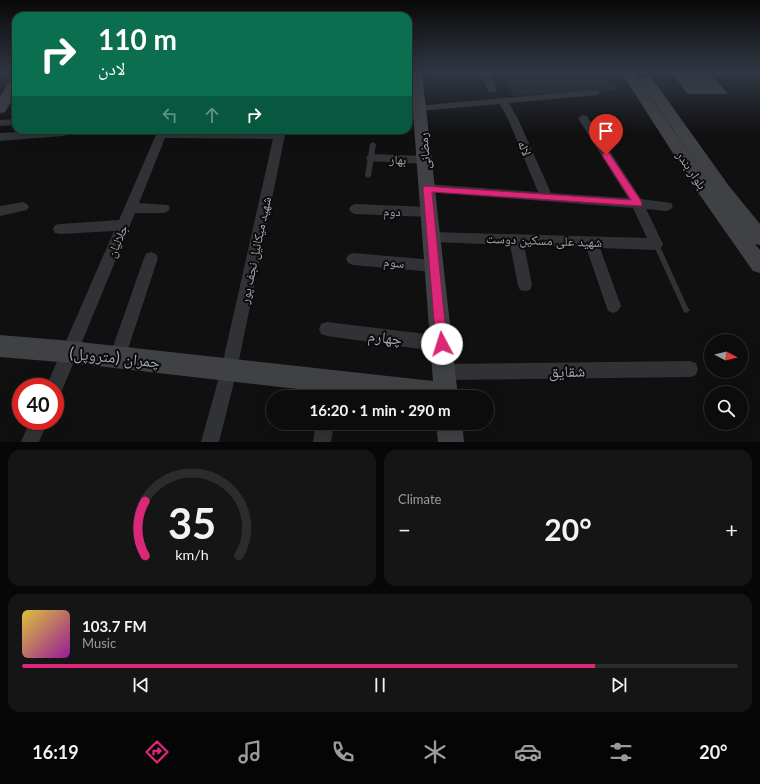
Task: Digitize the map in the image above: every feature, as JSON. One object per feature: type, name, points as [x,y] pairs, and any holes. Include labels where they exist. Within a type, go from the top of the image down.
[{"type":"street","points":[[0,109],[10,93]]},
{"type":"street","name":"رمضانی","points":[[418,93],[446,388]]},
{"type":"street","points":[[420,108],[595,93]]},
{"type":"street","name":"بلوار بندر","points":[[646,93],[705,190],[760,265]]},
{"type":"street","name":"بلوار بندر","points":[[649,93],[760,238]]},
{"type":"street","name":"لاله","points":[[503,101],[513,119],[546,196]]},
{"type":"street","points":[[583,118],[638,204],[656,244]]},
{"type":"street","points":[[0,123],[12,122]]},
{"type":"street","points":[[0,137],[47,134]]},
{"type":"street","name":"جلالیان","points":[[59,378],[161,134]]},
{"type":"street","name":"شهید میکائیل نجف پور","points":[[210,442],[229,370],[280,134]]},
{"type":"street","name":"بهار","points":[[372,158],[424,160]]},
{"type":"street","points":[[427,188],[668,206]]},
{"type":"street","points":[[0,211],[23,207]]},
{"type":"street","points":[[131,208],[164,208]]},
{"type":"street","name":"دوم","points":[[355,209],[429,212]]},
{"type":"street","points":[[60,228],[124,225]]},
{"type":"street","name":"شهید علی مسکین دوست","points":[[432,237],[656,244]]},
{"type":"street","points":[[516,240],[525,285]]},
{"type":"street","points":[[591,242],[613,306]]},
{"type":"street","points":[[117,358],[151,258]]},
{"type":"street","name":"سوم","points":[[353,259],[434,266]]},
{"type":"street","name":"چهارم","points":[[328,329],[442,344]]},
{"type":"street","name":"چمران (متروپل)","points":[[0,346],[71,352],[229,370],[330,389],[446,388]]},
{"type":"street","name":"شقایق","points":[[446,388],[690,369]]},
{"type":"street","points":[[30,442],[35,430]]},
{"type":"street","points":[[322,442],[324,430]]},
{"type":"street","points":[[450,430],[451,442]]},
{"type":"lane","points":[[368,176],[373,144]]},
{"type":"lane","points":[[656,244],[686,310]]},
{"type":"shaded area","points":[[511,93],[573,93],[513,96]]},
{"type":"building","points":[[687,93],[727,93],[728,94],[688,94]]},
{"type":"route","points":[[442,344],[427,188],[638,204],[606,155]]}]
